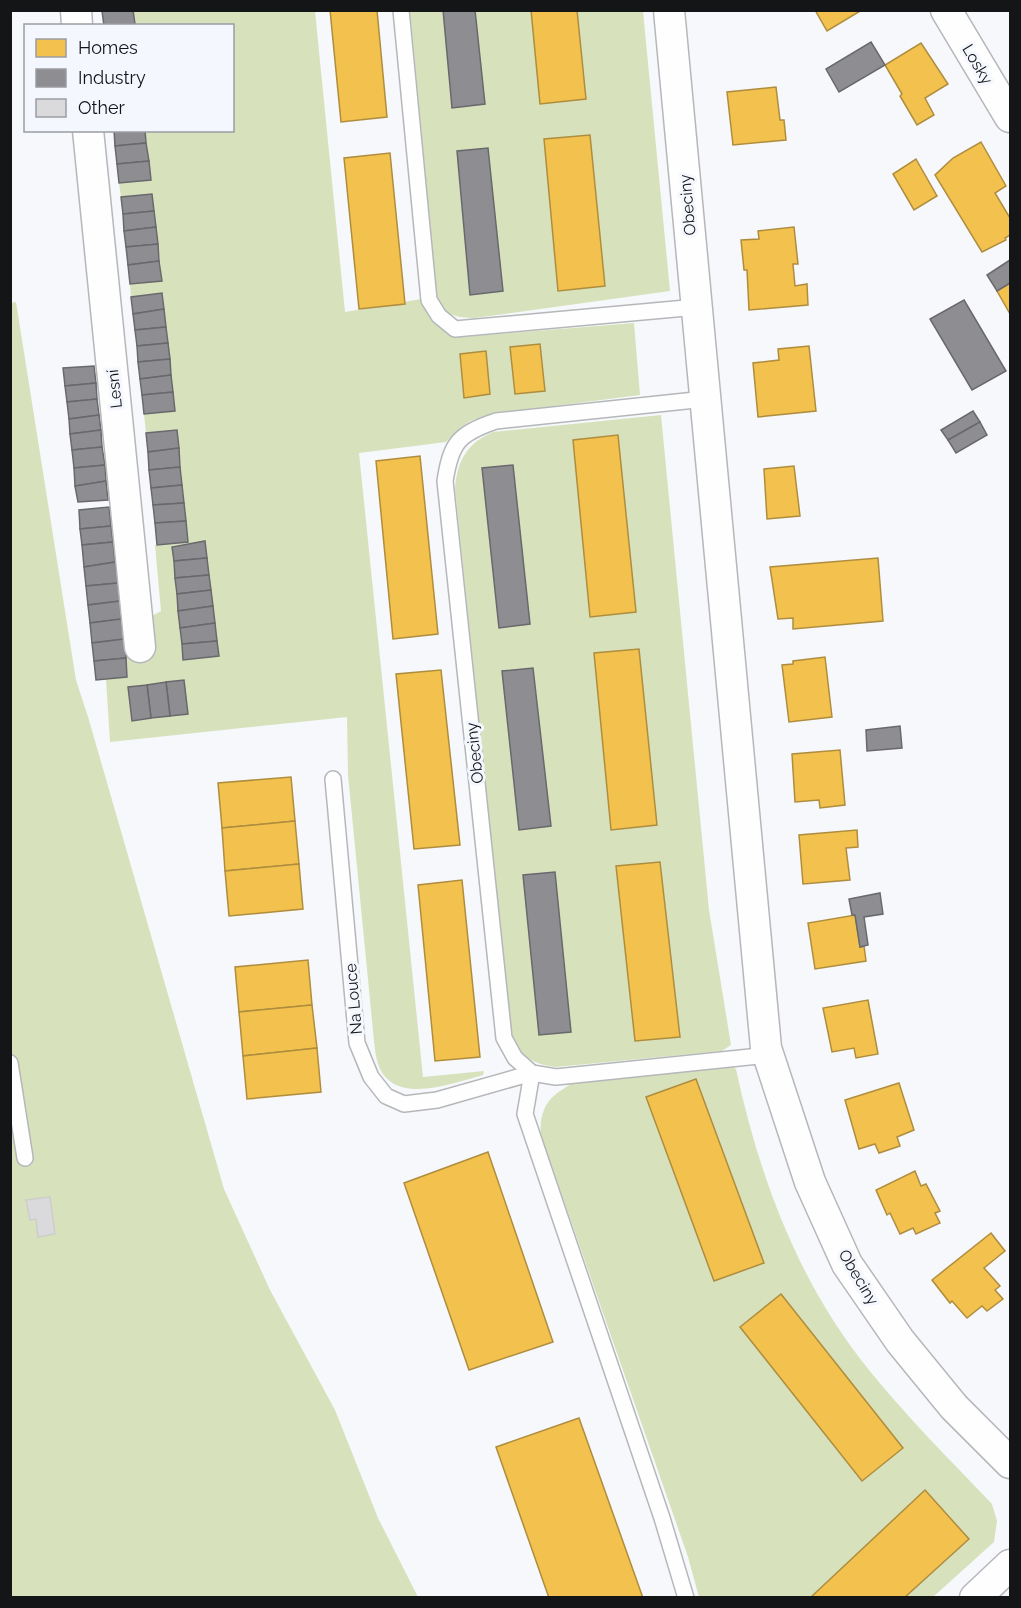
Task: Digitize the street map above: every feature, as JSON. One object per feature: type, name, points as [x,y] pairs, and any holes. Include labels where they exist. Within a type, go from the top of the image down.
[{"type":"street","name":"Obeciny","points":[[669,10],[765,1036],[769,1055],[810,1182],[847,1264],[900,1341],[954,1407],[1011,1463]]},
{"type":"street","name":"Losky","points":[[946,10],[1011,117]]},
{"type":"street","name":"Lesní","points":[[88,132],[140,647]]},
{"type":"street","points":[[975,1598],[1011,1565]]},
{"type":"lane","points":[[401,10],[429,300],[439,316],[455,329],[696,307]]},
{"type":"lane","name":"Obeciny","points":[[532,1073],[515,1058],[504,1038],[445,481],[449,455],[468,433],[496,421],[705,399]]},
{"type":"lane","name":"Na Louce","points":[[333,779],[357,1042],[371,1077],[386,1096],[404,1104],[437,1100],[532,1073]]},
{"type":"lane","points":[[686,1598],[662,1518],[525,1114],[532,1073],[556,1077],[769,1055]]},
{"type":"lane","points":[[10,1063],[25,1158]]},
{"type":"green space","points":[[133,11],[315,11],[345,312],[421,299],[437,324],[448,332],[462,337],[634,323],[640,395],[492,414],[470,421],[446,442],[359,453],[423,1077],[484,1071],[483,1075],[442,1086],[413,1089],[399,1086],[388,1080],[380,1069],[374,1041],[348,775],[347,717],[110,742],[106,679],[127,676],[123,632],[161,611],[155,545],[188,541],[177,430],[146,433],[144,414],[175,411],[163,294],[131,297],[130,284],[162,280],[152,194],[121,197],[119,183],[150,180],[145,132],[234,132],[234,24],[135,24]]},
{"type":"green space","points":[[410,11],[643,11],[670,291],[475,318],[456,316],[442,307],[437,295]]},
{"type":"green space","points":[[16,302],[76,680],[224,1189],[270,1290],[335,1410],[378,1518],[418,1597],[11,1597],[10,303]]},
{"type":"green space","points":[[661,415],[709,910],[731,1045],[722,1051],[549,1066],[525,1056],[512,1040],[455,489],[456,479],[461,462],[470,447],[493,432]]},
{"type":"green space","points":[[731,1066],[736,1069],[757,1150],[785,1228],[822,1302],[844,1337],[883,1387],[992,1504],[997,1521],[994,1542],[933,1597],[699,1597],[688,1557],[541,1135],[541,1124],[547,1103],[570,1084]]},
{"type":"building: Homes","points":[[330,10],[377,10],[387,117],[341,122]]},
{"type":"building: Homes","points":[[531,10],[577,10],[586,99],[540,104]]},
{"type":"building: Homes","points":[[815,10],[862,10],[827,31]]},
{"type":"building: Homes","points":[[921,43],[948,84],[925,98],[934,115],[917,125],[885,65]]},
{"type":"building: Homes","points":[[776,87],[780,120],[784,120],[786,140],[733,145],[727,92]]},
{"type":"building: Homes","points":[[590,135],[605,286],[558,291],[544,139]]},
{"type":"building: Homes","points":[[981,142],[1006,186],[995,193],[1010,218],[1010,235],[1005,238],[1006,240],[982,252],[935,175],[953,158]]},
{"type":"building: Homes","points":[[390,153],[405,304],[359,309],[344,158]]},
{"type":"building: Homes","points":[[916,159],[937,196],[914,210],[893,174]]},
{"type":"building: Homes","points":[[794,227],[798,264],[793,264],[795,286],[807,284],[808,305],[749,310],[747,270],[744,270],[741,240],[759,239],[758,231]]},
{"type":"building: Homes","points":[[1010,283],[1010,314],[997,291]]},
{"type":"building: Homes","points":[[540,344],[545,391],[515,394],[510,347]]},
{"type":"building: Homes","points":[[809,346],[816,411],[758,417],[753,363],[779,360],[778,349]]},
{"type":"building: Homes","points":[[486,351],[490,394],[464,398],[460,354]]},
{"type":"building: Homes","points":[[618,435],[636,612],[590,617],[573,440]]},
{"type":"building: Homes","points":[[420,456],[438,634],[393,639],[376,461]]},
{"type":"building: Homes","points":[[794,466],[800,516],[767,519],[764,469]]},
{"type":"building: Homes","points":[[878,558],[883,621],[793,629],[793,618],[778,619],[770,567]]},
{"type":"building: Homes","points":[[639,649],[657,825],[611,830],[594,653]]},
{"type":"building: Homes","points":[[825,657],[832,717],[789,722],[782,665],[793,664],[793,661]]},
{"type":"building: Homes","points":[[441,670],[460,845],[414,849],[396,674]]},
{"type":"building: Homes","points":[[840,750],[845,805],[820,808],[819,800],[795,802],[792,754]]},
{"type":"building: Homes","points":[[291,777],[295,821],[222,828],[218,783]]},
{"type":"building: Homes","points":[[295,821],[299,864],[225,871],[222,828]]},
{"type":"building: Homes","points":[[857,830],[858,847],[846,848],[850,880],[803,884],[799,835]]},
{"type":"building: Homes","points":[[660,862],[680,1037],[635,1041],[616,866]]},
{"type":"building: Homes","points":[[299,864],[303,909],[229,916],[225,871]]},
{"type":"building: Homes","points":[[462,880],[480,1057],[435,1061],[418,885]]},
{"type":"building: Homes","points":[[855,915],[860,947],[864,946],[866,961],[815,969],[808,923]]},
{"type":"building: Homes","points":[[308,960],[312,1005],[239,1012],[235,967]]},
{"type":"building: Homes","points":[[868,1000],[878,1054],[856,1058],[854,1048],[832,1052],[823,1008]]},
{"type":"building: Homes","points":[[312,1005],[317,1048],[243,1056],[239,1012]]},
{"type":"building: Homes","points":[[317,1048],[321,1092],[247,1099],[243,1056]]},
{"type":"building: Homes","points":[[696,1079],[764,1263],[714,1281],[646,1097]]},
{"type":"building: Homes","points":[[899,1083],[914,1130],[897,1137],[900,1146],[879,1153],[875,1144],[859,1149],[845,1100]]},
{"type":"building: Homes","points":[[488,1152],[553,1342],[469,1370],[404,1183]]},
{"type":"building: Homes","points":[[915,1171],[921,1186],[926,1184],[940,1211],[935,1213],[940,1223],[916,1234],[913,1228],[900,1234],[890,1213],[887,1215],[876,1190]]},
{"type":"building: Homes","points":[[991,1233],[1005,1251],[984,1268],[1000,1286],[995,1290],[1003,1299],[987,1311],[982,1306],[967,1318],[952,1301],[950,1303],[932,1280]]},
{"type":"building: Homes","points":[[781,1294],[903,1448],[862,1481],[740,1327]]},
{"type":"building: Homes","points":[[579,1418],[643,1598],[549,1598],[496,1447]]},
{"type":"building: Homes","points":[[925,1490],[969,1539],[904,1598],[810,1598]]},
{"type":"building: Industry","points":[[133,10],[135,24],[104,24],[102,11]]},
{"type":"building: Industry","points":[[443,10],[475,10],[485,104],[452,108]]},
{"type":"building: Industry","points":[[871,42],[885,65],[839,92],[826,69]]},
{"type":"building: Industry","points":[[114,132],[145,132],[146,143],[115,146]]},
{"type":"building: Industry","points":[[146,143],[149,161],[117,164],[115,146]]},
{"type":"building: Industry","points":[[488,148],[503,291],[470,295],[457,151]]},
{"type":"building: Industry","points":[[149,161],[151,180],[119,183],[117,164]]},
{"type":"building: Industry","points":[[152,194],[154,211],[123,214],[121,197]]},
{"type":"building: Industry","points":[[154,211],[156,227],[124,231],[123,214]]},
{"type":"building: Industry","points":[[156,227],[158,244],[126,247],[124,231]]},
{"type":"building: Industry","points":[[158,244],[159,261],[128,265],[126,247]]},
{"type":"building: Industry","points":[[1010,260],[1010,283],[997,291],[987,275]]},
{"type":"building: Industry","points":[[159,261],[162,281],[130,284],[128,265]]},
{"type":"building: Industry","points":[[162,293],[164,309],[133,314],[131,297]]},
{"type":"building: Industry","points":[[964,300],[1006,371],[972,390],[930,319]]},
{"type":"building: Industry","points":[[164,309],[166,327],[135,330],[133,314]]},
{"type":"building: Industry","points":[[166,327],[168,343],[137,346],[135,330]]},
{"type":"building: Industry","points":[[168,343],[170,359],[138,362],[137,346]]},
{"type":"building: Industry","points":[[170,359],[171,375],[140,379],[138,362]]},
{"type":"building: Industry","points":[[94,366],[96,383],[65,386],[63,368]]},
{"type":"building: Industry","points":[[171,375],[173,392],[142,395],[140,379]]},
{"type":"building: Industry","points":[[96,383],[97,399],[67,402],[65,386]]},
{"type":"building: Industry","points":[[173,392],[175,411],[144,414],[142,395]]},
{"type":"building: Industry","points":[[97,399],[99,415],[69,419],[67,402]]},
{"type":"building: Industry","points":[[973,411],[980,422],[948,440],[941,430]]},
{"type":"building: Industry","points":[[99,415],[101,430],[70,434],[69,419]]},
{"type":"building: Industry","points":[[980,422],[987,435],[956,453],[948,440]]},
{"type":"building: Industry","points":[[101,430],[102,447],[72,450],[70,434]]},
{"type":"building: Industry","points":[[177,430],[179,448],[148,452],[146,433]]},
{"type":"building: Industry","points":[[102,447],[105,465],[74,468],[72,450]]},
{"type":"building: Industry","points":[[179,448],[180,467],[149,470],[148,452]]},
{"type":"building: Industry","points":[[105,465],[106,481],[75,486],[74,468]]},
{"type":"building: Industry","points":[[513,465],[530,624],[499,628],[482,468]]},
{"type":"building: Industry","points":[[180,467],[182,485],[151,488],[149,470]]},
{"type":"building: Industry","points":[[106,481],[108,500],[78,502],[75,486]]},
{"type":"building: Industry","points":[[182,485],[184,503],[153,505],[151,488]]},
{"type":"building: Industry","points":[[184,503],[186,521],[155,523],[153,505]]},
{"type":"building: Industry","points":[[109,507],[111,526],[80,529],[79,510]]},
{"type":"building: Industry","points":[[186,521],[188,542],[157,545],[155,523]]},
{"type":"building: Industry","points":[[111,526],[113,542],[82,545],[80,529]]},
{"type":"building: Industry","points":[[205,541],[207,558],[174,561],[172,547]]},
{"type":"building: Industry","points":[[113,542],[115,562],[84,567],[82,545]]},
{"type":"building: Industry","points":[[207,558],[209,575],[175,578],[174,561]]},
{"type":"building: Industry","points":[[115,562],[118,583],[86,586],[84,567]]},
{"type":"building: Industry","points":[[209,575],[211,590],[177,594],[175,578]]},
{"type":"building: Industry","points":[[118,583],[120,601],[88,605],[86,586]]},
{"type":"building: Industry","points":[[211,590],[213,606],[178,611],[177,594]]},
{"type":"building: Industry","points":[[120,601],[121,619],[90,623],[88,605]]},
{"type":"building: Industry","points":[[213,606],[215,623],[180,628],[178,611]]},
{"type":"building: Industry","points":[[121,619],[124,639],[92,643],[90,623]]},
{"type":"building: Industry","points":[[215,623],[217,641],[182,644],[180,628]]},
{"type":"building: Industry","points":[[124,639],[126,658],[94,661],[92,643]]},
{"type":"building: Industry","points":[[217,641],[219,656],[183,660],[182,644]]},
{"type":"building: Industry","points":[[126,658],[127,677],[96,680],[94,661]]},
{"type":"building: Industry","points":[[533,668],[551,826],[519,830],[502,671]]},
{"type":"building: Industry","points":[[184,680],[188,714],[170,716],[166,682]]},
{"type":"building: Industry","points":[[166,682],[170,716],[151,718],[147,685]]},
{"type":"building: Industry","points":[[147,685],[151,718],[132,721],[128,687]]},
{"type":"building: Industry","points":[[900,726],[902,748],[867,751],[866,730]]},
{"type":"building: Industry","points":[[555,872],[571,1032],[539,1035],[523,875]]},
{"type":"building: Industry","points":[[880,893],[883,914],[864,917],[868,945],[860,947],[855,915],[852,915],[849,899]]},
{"type":"building: Other","points":[[50,1197],[55,1234],[38,1237],[36,1219],[30,1220],[26,1200]]}]
